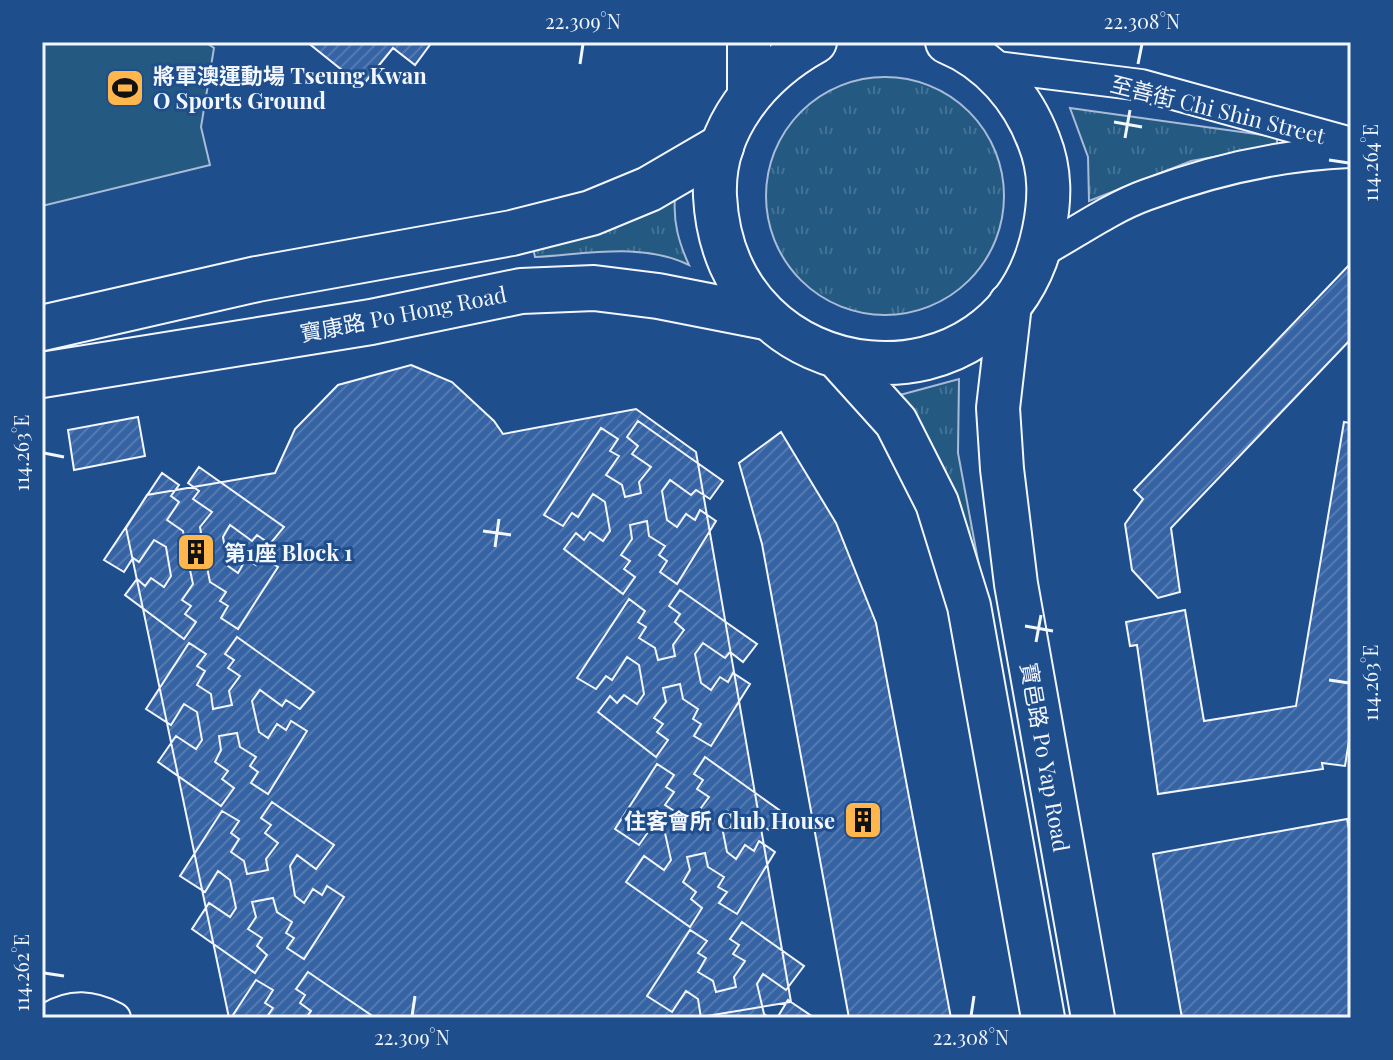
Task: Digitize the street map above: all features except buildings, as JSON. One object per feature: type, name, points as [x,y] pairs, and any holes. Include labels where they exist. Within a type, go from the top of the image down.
[{"type":"main road","name":"寶邑路 Po Yap Road","points":[[749,42],[749,95]]},
{"type":"main road","name":"寶邑路 Po Yap Road","points":[[815,42],[778,65],[749,95],[721,147],[715,193],[719,238],[737,280],[765,317],[787,335],[840,360],[873,364],[905,363],[936,355],[966,342],[1010,304],[1039,253],[1049,202],[1042,148],[1023,105],[989,66],[947,42]]},
{"type":"main road","points":[[42,328],[257,279],[512,233],[591,213],[649,189],[721,147]]},
{"type":"main road","name":"寶康路 Po Hong Road","points":[[42,375],[371,322],[521,291],[594,288],[658,296],[765,317]]},
{"type":"main road","name":"寶邑路 Po Yap Road","points":[[1010,304],[998,408],[1002,469],[1016,584],[1093,1018]]},
{"type":"main road","name":"寶邑路 Po Yap Road","points":[[840,360],[896,422],[937,503],[969,606],[1043,1018]]},
{"type":"street","name":"至善街 Chi Shin Street","points":[[989,66],[1141,85],[1351,143]]},
{"type":"street","name":"至善街 Chi Shin Street","points":[[1039,253],[1144,195],[1294,157],[1351,152]]},
{"type":"street","points":[[49,1018],[67,1009],[83,1007],[115,1018]]},
{"type":"green space","name":"將軍澳運動場 Tseung Kwan O Sports Ground","points":[[42,42],[205,42],[214,48],[201,127],[210,165],[42,206]]},
{"type":"green space","points":[[885,77],[908,79],[931,86],[969,112],[995,150],[1002,173],[1002,219],[995,242],[969,280],[931,306],[908,313],[885,315],[862,313],[839,306],[801,280],[775,242],[768,219],[766,196],[768,173],[775,150],[801,112],[839,86],[862,79]]},
{"type":"green space","points":[[1070,108],[1277,137],[1277,146],[1191,161],[1089,201],[1088,157]]},
{"type":"green space","points":[[675,198],[678,233],[689,265],[652,254],[614,251],[535,257],[533,248]]},
{"type":"green space","points":[[959,379],[958,453],[995,652],[900,395]]},
{"type":"place","name":"將軍澳運動場 Tseung Kwan O Sports Ground","points":[[125,88]]},
{"type":"place","name":"第1座 Block 1","points":[[196,552]]},
{"type":"place","name":"住客會所 Club House","points":[[863,820]]}]
